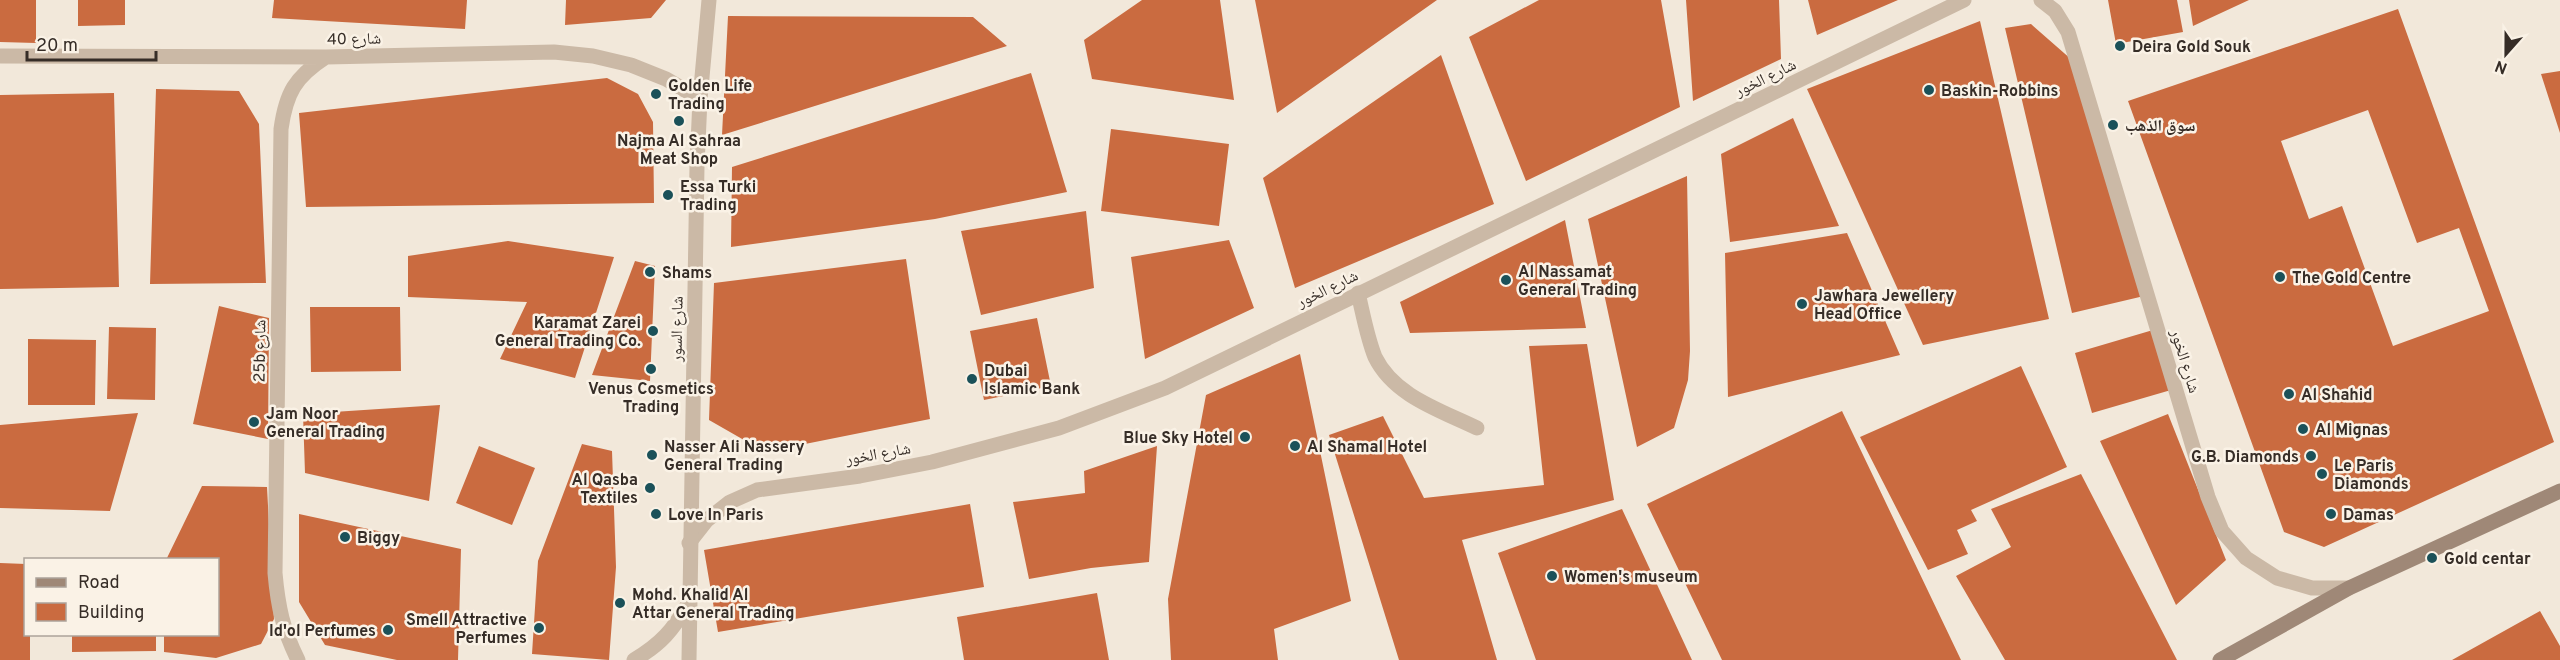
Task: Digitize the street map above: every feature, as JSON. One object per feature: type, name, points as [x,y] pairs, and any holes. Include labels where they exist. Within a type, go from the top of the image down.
[{"type":"main road","name":"شارع الخور","points":[[2220,660],[2349,588],[2560,491]]},
{"type":"street","name":"شارع السور","points":[[689,660],[688,604],[700,99],[709,0]]},
{"type":"street","name":"شارع الخور","points":[[690,543],[707,520],[730,501],[757,490],[860,476],[932,462],[1059,428],[1166,388],[1964,0]]},
{"type":"street","name":"شارع الخور","points":[[2041,0],[2055,11],[2068,32],[2208,497],[2222,531],[2246,558],[2277,578],[2312,588],[2349,588]]},
{"type":"street","name":"شارع 40","points":[[0,56],[326,57],[554,52],[593,56],[649,72],[700,99]]},
{"type":"street","name":"25b شارع","points":[[298,660],[287,639],[278,607],[275,573],[281,129],[284,106],[293,86],[308,69],[326,57]]},
{"type":"street","points":[[1358,294],[1376,357],[1387,376],[1403,391],[1477,428]]},
{"type":"street","points":[[634,660],[652,649],[673,629],[688,604]]},
{"type":"building","points":[[0,0],[36,0],[36,43],[0,42]]},
{"type":"building","points":[[78,0],[125,0],[125,25],[78,26]]},
{"type":"building","points":[[274,0],[467,0],[465,29],[272,18]]},
{"type":"building","points":[[566,0],[666,0],[651,18],[565,25]]},
{"type":"building","points":[[1142,0],[1220,0],[1234,100],[1092,79],[1084,40]]},
{"type":"building","points":[[1255,0],[1437,0],[1277,113]]},
{"type":"building","points":[[1539,0],[1661,0],[1680,107],[1526,181],[1469,37]]},
{"type":"building","points":[[1686,0],[1779,0],[1781,59],[1693,101]]},
{"type":"building","points":[[1808,0],[1898,0],[1817,35]]},
{"type":"building","points":[[2108,0],[2177,0],[2183,32],[2116,44]]},
{"type":"building","points":[[2189,0],[2249,0],[2193,26]]},
{"type":"building","name":"The Gold Centre","points":[[2398,9],[2554,442],[2324,547],[2284,532],[2128,101]],"holes":[[[2368,110],[2417,243],[2459,228],[2489,311],[2393,346],[2342,206],[2309,219],[2281,141]]]},
{"type":"building","points":[[728,16],[973,17],[1007,46],[722,135]]},
{"type":"building","points":[[1980,21],[2049,319],[1923,345],[1807,89]]},
{"type":"building","points":[[2031,24],[2072,60],[2144,296],[2072,313],[2005,28]]},
{"type":"building","points":[[1441,55],[1494,204],[1295,288],[1263,178]]},
{"type":"building","points":[[2560,71],[2560,133],[2541,74]]},
{"type":"building","points":[[1031,73],[1067,192],[935,219],[731,247],[732,167]]},
{"type":"building","points":[[607,78],[638,94],[653,122],[654,203],[306,207],[299,113]]},
{"type":"building","points":[[156,89],[239,91],[259,124],[266,283],[150,284]]},
{"type":"building","points":[[114,93],[119,287],[0,289],[0,95]]},
{"type":"building","points":[[1793,118],[1839,226],[1730,242],[1721,154]]},
{"type":"building","points":[[1111,129],[1229,144],[1219,226],[1101,211]]},
{"type":"building","points":[[1687,176],[1690,351],[1688,380],[1674,428],[1637,447],[1588,219]]},
{"type":"building","points":[[1086,211],[1094,288],[981,315],[961,231]]},
{"type":"building","points":[[1565,220],[1586,328],[1410,333],[1400,302]]},
{"type":"building","name":"Jawhara Jewellery Head Office","points":[[1847,233],[1900,355],[1728,397],[1725,253]]},
{"type":"building","points":[[1229,240],[1254,308],[1145,359],[1131,257]]},
{"type":"building","points":[[508,241],[614,257],[575,378],[500,359],[527,302],[408,297],[408,256]]},
{"type":"building","points":[[906,259],[930,419],[765,452],[709,420],[714,283]]},
{"type":"building","points":[[635,261],[655,266],[650,381],[592,375]]},
{"type":"building","points":[[219,306],[269,318],[268,439],[193,424]]},
{"type":"building","points":[[310,307],[400,307],[401,371],[311,372]]},
{"type":"building","points":[[1037,318],[1051,386],[984,400],[970,331]]},
{"type":"building","points":[[109,327],[156,328],[155,400],[107,399]]},
{"type":"building","points":[[2153,330],[2171,390],[2092,413],[2075,353]]},
{"type":"building","points":[[28,339],[96,340],[95,405],[28,405]]},
{"type":"building","points":[[1587,344],[1614,500],[1462,540],[1497,660],[1399,660],[1329,435],[1383,416],[1424,498],[1544,485],[1529,346]]},
{"type":"building","points":[[1300,354],[1351,601],[1274,629],[1278,660],[1171,660],[1168,599],[1206,395]]},
{"type":"building","points":[[2021,366],[2067,467],[1971,510],[1977,521],[1957,530],[1968,554],[1928,570],[1860,437]]},
{"type":"building","points":[[440,405],[429,501],[305,473],[303,414]]},
{"type":"building","points":[[1842,411],[1961,660],[1722,660],[1647,504]]},
{"type":"building","points":[[138,413],[110,511],[0,508],[0,425]]},
{"type":"building","points":[[2168,414],[2226,560],[2176,605],[2100,441]]},
{"type":"building","points":[[582,444],[612,451],[616,567],[609,660],[532,654],[538,561]]},
{"type":"building","points":[[479,446],[535,468],[512,525],[456,503]]},
{"type":"building","points":[[1157,446],[1149,562],[1091,568],[1029,579],[1013,502],[1085,493],[1084,471]]},
{"type":"building","points":[[2081,474],[2177,660],[2005,660],[1956,576],[2011,547],[1991,509]]},
{"type":"building","points":[[202,486],[267,487],[274,619],[261,644],[216,658],[164,652],[164,636],[219,636],[219,558],[167,558]]},
{"type":"building","points":[[970,504],[984,587],[718,632],[704,550]]},
{"type":"building","points":[[1622,509],[1692,660],[1536,660],[1498,553]]},
{"type":"building","points":[[299,514],[461,549],[458,660],[397,660],[325,645],[299,602]]},
{"type":"building","points":[[0,563],[24,564],[24,636],[30,636],[30,660],[0,660]]},
{"type":"building","points":[[1097,593],[1109,660],[964,660],[957,617]]},
{"type":"building","points":[[2540,611],[2560,646],[2560,660],[2452,660]]},
{"type":"building","points":[[72,636],[156,636],[156,651],[72,652]]},
{"type":"place","name":"Deira Gold Souk","points":[[2120,46]]},
{"type":"place","name":"Baskin-Robbins","points":[[1929,90]]},
{"type":"place","name":"Golden Life Trading","points":[[656,94]]},
{"type":"place","name":"Najma Al Sahraa Meat Shop","points":[[679,121]]},
{"type":"place","name":"سوق الذهب","points":[[2113,125]]},
{"type":"place","name":"Essa Turki Trading","points":[[668,195]]},
{"type":"place","name":"Shams","points":[[650,272]]},
{"type":"place","name":"The Gold Centre","points":[[2280,277]]},
{"type":"place","name":"Al Nassamat General Trading","points":[[1506,280]]},
{"type":"place","name":"Jawhara Jewellery Head Office","points":[[1802,304]]},
{"type":"place","name":"Karamat Zarei General Trading Co.","points":[[653,331]]},
{"type":"place","name":"Venus Cosmetics Trading","points":[[651,369]]},
{"type":"place","name":"Dubai Islamic Bank","points":[[972,379]]},
{"type":"place","name":"Al Shahid","points":[[2289,394]]},
{"type":"place","name":"Jam Noor General Trading","points":[[254,422]]},
{"type":"place","name":"Al Mignas","points":[[2303,429]]},
{"type":"place","name":"Blue Sky Hotel","points":[[1245,437]]},
{"type":"place","name":"Al Shamal Hotel","points":[[1295,446]]},
{"type":"place","name":"Nasser Ali Nassery General Trading","points":[[652,455]]},
{"type":"place","name":"G.B. Diamonds","points":[[2311,456]]},
{"type":"place","name":"Le Paris Diamonds","points":[[2322,474]]},
{"type":"place","name":"Al Qasba Textiles","points":[[650,488]]},
{"type":"place","name":"Love In Paris","points":[[656,514]]},
{"type":"place","name":"Damas","points":[[2331,514]]},
{"type":"place","name":"Biggy","points":[[345,537]]},
{"type":"place","name":"Gold centar","points":[[2432,558]]},
{"type":"place","name":"Women's museum","points":[[1552,576]]},
{"type":"place","name":"Mohd. Khalid Al Attar General Trading","points":[[620,603]]},
{"type":"place","name":"Smell Attractive Perfumes","points":[[539,628]]},
{"type":"place","name":"Id'ol Perfumes","points":[[388,630]]}]
